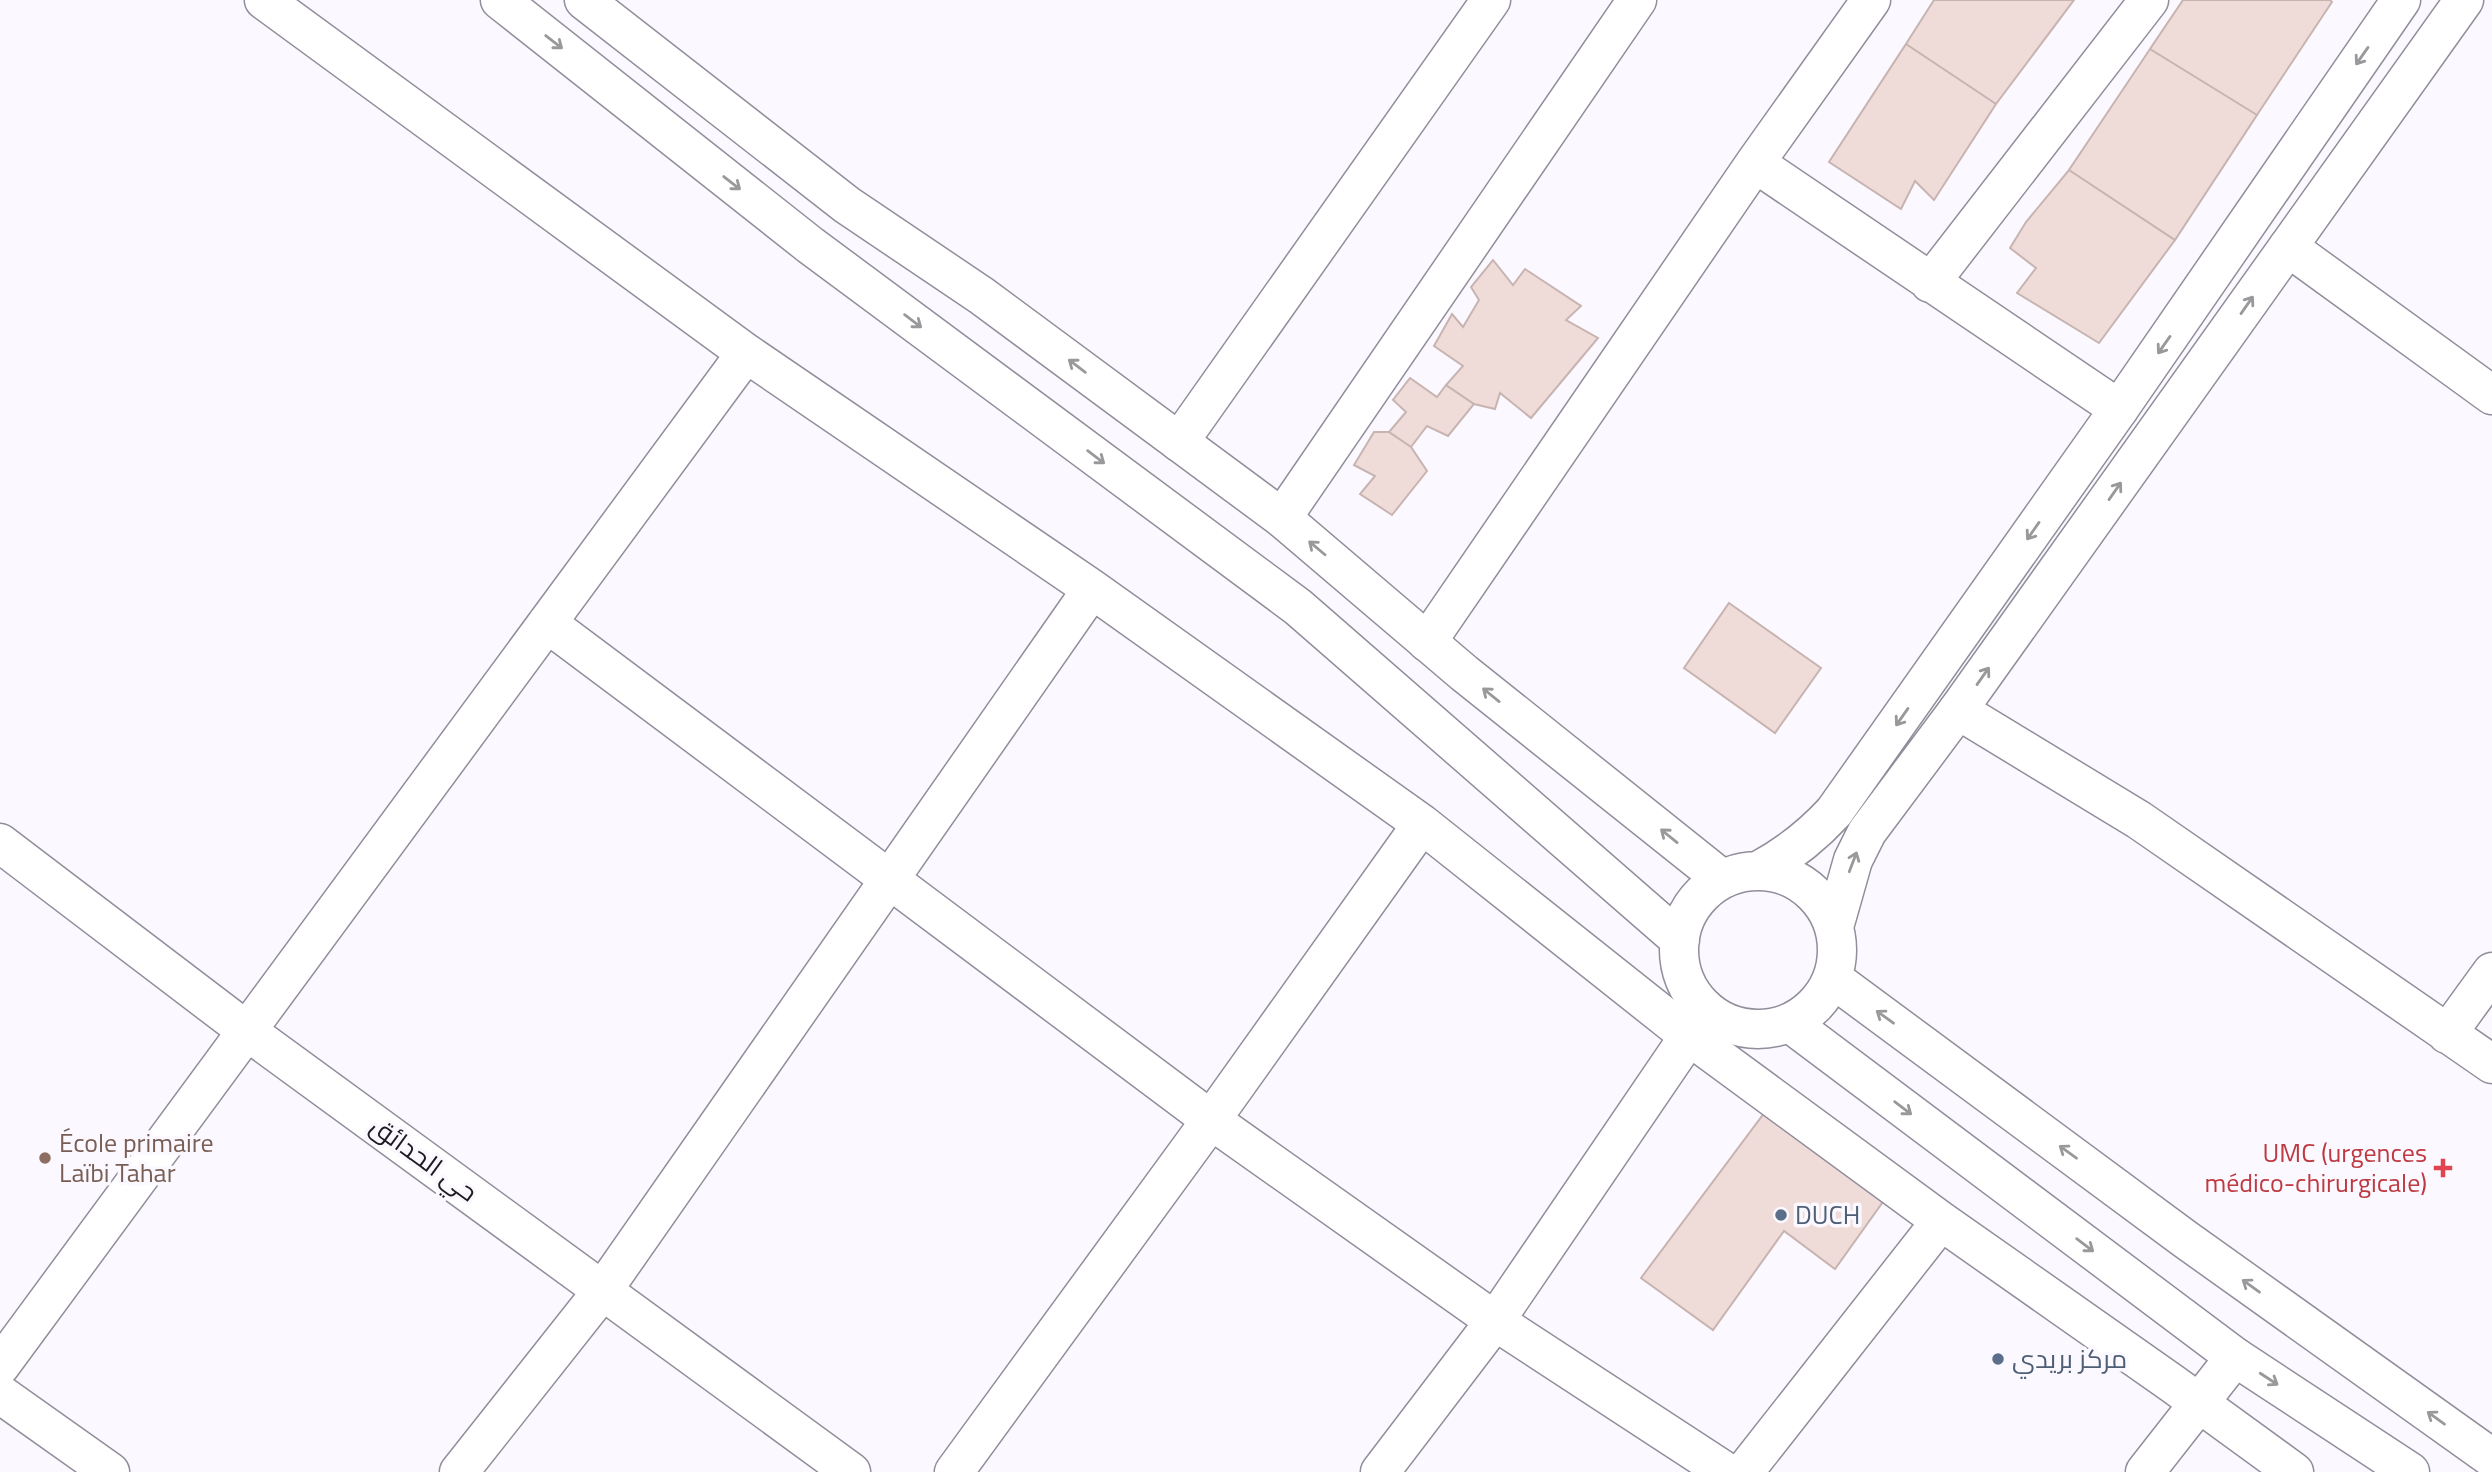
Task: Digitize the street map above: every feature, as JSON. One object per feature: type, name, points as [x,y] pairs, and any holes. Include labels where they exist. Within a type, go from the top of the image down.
[{"type":"street","points":[[264,0],[746,353],[1092,589],[1696,1022],[1941,1221],[2294,1472]]},
{"type":"street","points":[[500,0],[810,245],[1298,607],[1680,940]]},
{"type":"street","points":[[584,0],[847,205],[982,296],[1282,518],[1427,642],[1740,875],[1779,873],[1797,881],[1813,893],[1834,928],[1837,961],[1822,997],[1808,1012],[1790,1023],[1774,1028],[1741,1028],[1721,1020],[1696,1022]]},
{"type":"street","points":[[1179,442],[1491,0]]},
{"type":"street","points":[[1282,518],[1637,0]]},
{"type":"street","points":[[1427,642],[1755,163],[1871,0]]},
{"type":"street","points":[[1380,1472],[1495,1321],[1696,1022],[1679,956],[1684,922],[1693,904],[1706,890],[1786,855],[1812,836],[1834,813],[2119,409],[2401,0]]},
{"type":"street","points":[[1930,283],[2139,3]]},
{"type":"street","points":[[1834,928],[1853,860],[1867,832],[1958,710],[2288,247],[2455,3]]},
{"type":"street","points":[[1755,163],[2119,409]]},
{"type":"street","points":[[810,245],[847,205]]},
{"type":"street","points":[[2288,247],[2492,395]]},
{"type":"street","points":[[0,1366],[746,353]]},
{"type":"street","points":[[458,1472],[603,1290],[1092,589]]},
{"type":"street","points":[[547,623],[1211,1121],[1495,1321],[1726,1472]]},
{"type":"street","points":[[1958,710],[2139,820],[2492,1064]]},
{"type":"street","points":[[954,1472],[1211,1121],[1422,824]]},
{"type":"street","name":"حي الحدائق","points":[[0,843],[247,1031],[851,1472]]},
{"type":"street","points":[[2448,1034],[2492,972]]},
{"type":"street","points":[[1832,978],[2185,1239],[2492,1458]]},
{"type":"street","points":[[1790,1023],[2235,1357],[2410,1472]]},
{"type":"street","points":[[1744,1472],[1941,1221]]},
{"type":"street","points":[[2145,1472],[2235,1357]]},
{"type":"street","points":[[0,1394],[110,1472]]},
{"type":"building","points":[[1934,0],[2074,0],[1996,104],[1906,44]]},
{"type":"building","points":[[2183,0],[2332,2],[2257,115],[2150,49]]},
{"type":"building","points":[[1906,44],[1996,104],[1934,200],[1915,181],[1901,209],[1829,162]]},
{"type":"building","points":[[2150,49],[2257,115],[2175,240],[2069,170]]},
{"type":"building","points":[[2069,170],[2175,240],[2099,343],[2017,293],[2036,268],[2010,248],[2026,222]]},
{"type":"building","points":[[1493,260],[1513,285],[1525,269],[1581,306],[1566,320],[1598,338],[1531,418],[1500,393],[1495,409],[1474,404],[1446,385],[1463,366],[1434,346],[1452,314],[1463,327],[1479,300],[1471,287]]},
{"type":"building","points":[[1410,378],[1437,397],[1446,385],[1474,404],[1448,436],[1427,426],[1411,447],[1389,432],[1406,412],[1393,400]]},
{"type":"building","points":[[1374,432],[1389,432],[1411,447],[1427,471],[1392,515],[1360,494],[1375,476],[1354,465]]},
{"type":"building","points":[[1729,603],[1821,668],[1775,733],[1684,668]]},
{"type":"building","name":"DUCH","points":[[1765,1112],[1885,1199],[1835,1269],[1784,1231],[1713,1330],[1641,1278]]},
{"type":"place","name":"École primaire Laïbi Tahar","points":[[45,1158]]},
{"type":"place","name":"UMC (urgences médico-chirurgicale)","points":[[2443,1168]]},
{"type":"place","name":"DUCH","points":[[1781,1215]]},
{"type":"place","name":"مركز بريدي","points":[[1998,1359]]}]
